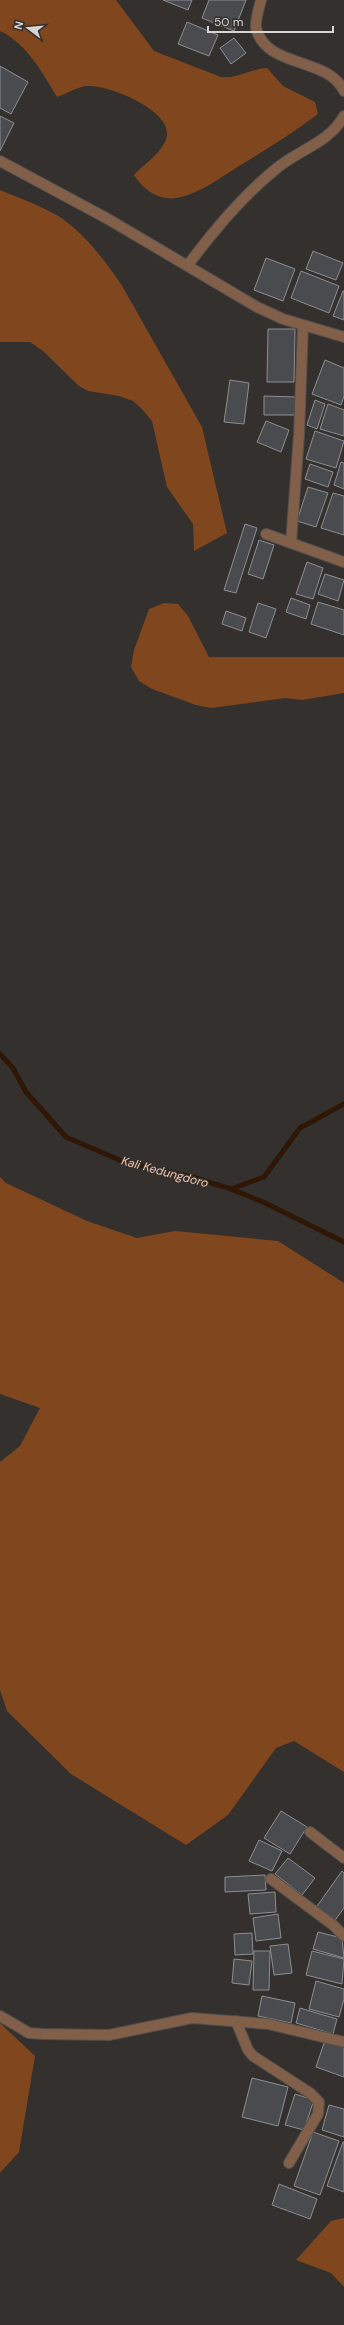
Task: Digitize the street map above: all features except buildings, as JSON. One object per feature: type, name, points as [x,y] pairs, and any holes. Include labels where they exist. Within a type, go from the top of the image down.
[{"type":"street","points":[[260,0],[256,26],[260,37],[269,50],[322,72],[335,80],[344,91]]},
{"type":"street","points":[[188,265],[218,224],[248,195],[277,168],[333,132],[344,116]]},
{"type":"street","points":[[0,161],[108,219],[257,307],[303,325],[344,337]]},
{"type":"street","points":[[291,543],[299,435],[303,325]]},
{"type":"street","points":[[266,534],[344,562]]},
{"type":"street","points":[[310,1832],[344,1858]]},
{"type":"street","points":[[271,1879],[333,1925],[344,1936]]},
{"type":"street","points":[[0,2016],[29,2033],[86,2037],[115,2034],[192,2018],[236,2021],[285,2027],[344,2042]]},
{"type":"street","points":[[236,2021],[248,2050],[253,2056],[310,2093],[319,2102],[318,2114],[289,2163]]},
{"type":"shaded area","points":[[0,0],[116,0],[154,51],[221,77],[233,77],[267,68],[283,86],[315,102],[318,114],[272,146],[212,184],[186,196],[177,198],[164,198],[157,196],[142,185],[134,175],[154,157],[165,141],[167,135],[165,125],[159,116],[136,100],[96,86],[86,86],[75,89],[57,97],[26,51],[18,43],[0,31]]},
{"type":"shaded area","points":[[0,190],[32,203],[61,218],[81,234],[98,253],[121,284],[202,427],[227,533],[194,551],[193,524],[167,487],[152,421],[133,401],[119,396],[88,391],[79,386],[43,351],[30,342],[0,342]]},
{"type":"shaded area","points":[[164,603],[178,604],[188,616],[209,657],[344,657],[344,693],[302,700],[286,698],[211,708],[196,705],[152,689],[139,681],[131,667],[134,650],[149,609]]},
{"type":"shaded area","points":[[0,1177],[6,1183],[87,1221],[137,1238],[175,1231],[278,1241],[344,1283],[344,1772],[294,1741],[276,1748],[228,1815],[186,1845],[71,1774],[7,1711],[0,1690],[0,1462],[20,1446],[40,1408],[0,1394]]},
{"type":"shaded area","points":[[0,2023],[35,2056],[19,2152],[0,2173]]},
{"type":"shaded area","points":[[344,2218],[344,2287],[331,2273],[296,2260],[331,2221]]},
{"type":"waterway","name":"Kali Kedungdoro","points":[[0,1054],[13,1068],[26,1092],[66,1137],[124,1162],[192,1177],[231,1189],[263,1202],[344,1242]]},
{"type":"waterway","points":[[231,1189],[264,1177],[300,1128],[344,1104]]}]
